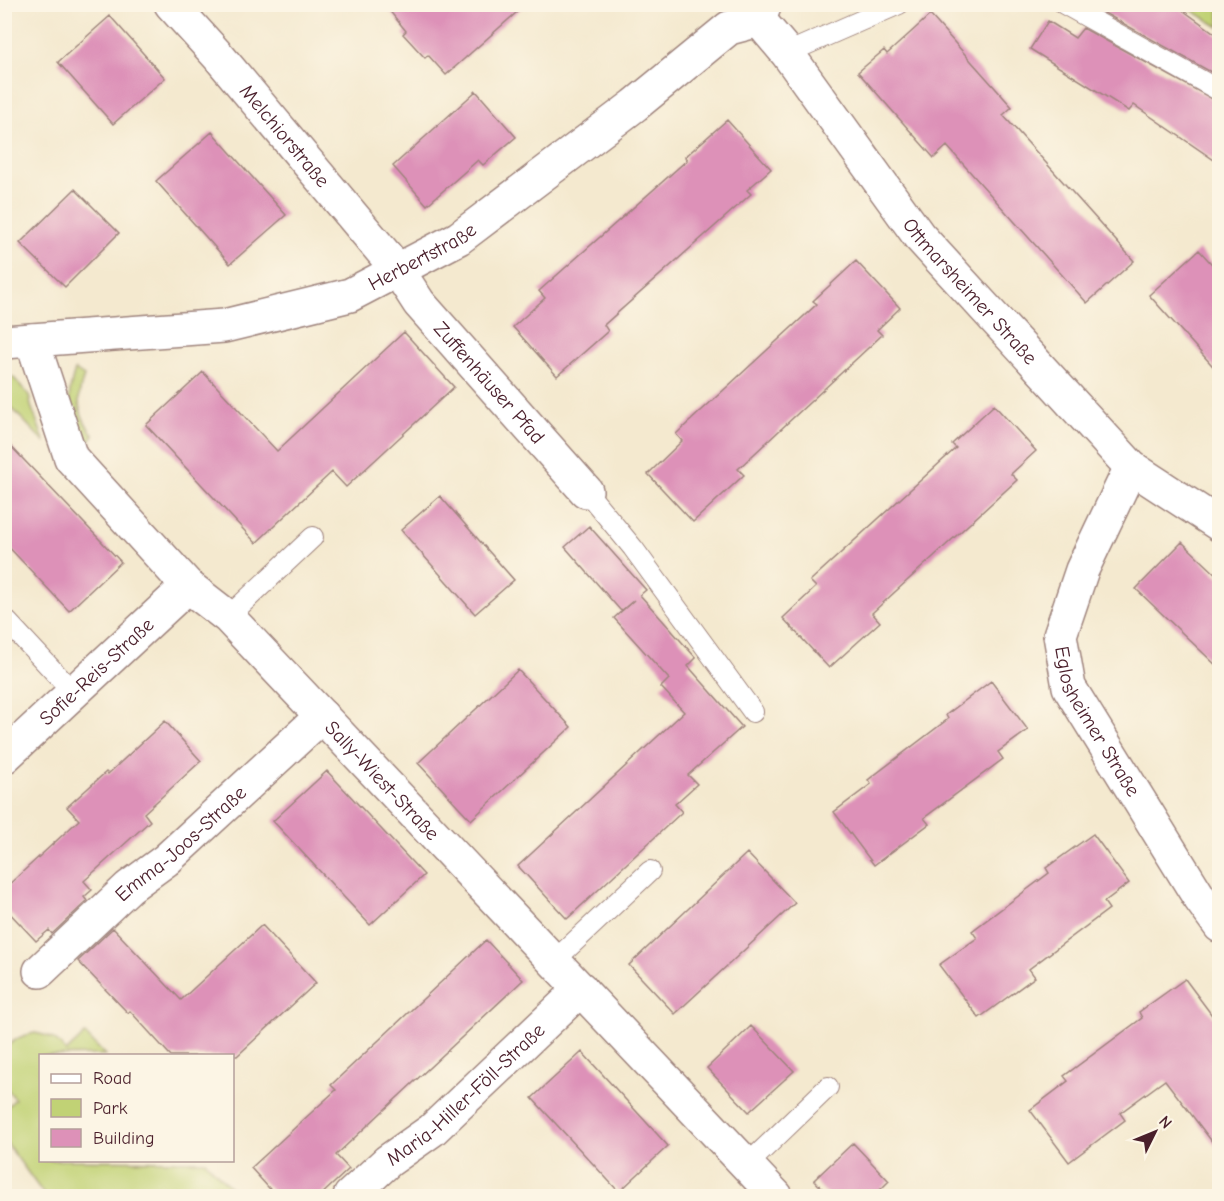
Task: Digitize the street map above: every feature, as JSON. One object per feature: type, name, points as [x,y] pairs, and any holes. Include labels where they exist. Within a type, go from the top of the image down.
[{"type":"street","name":"Melchiorstraße","points":[[171,4],[220,58],[397,269]]},
{"type":"street","name":"Herbertstraße","points":[[18,341],[224,326],[350,295],[459,238],[634,105],[729,28],[762,12]]},
{"type":"street","name":"Ottmarsheimer Straße","points":[[762,12],[787,53],[920,236],[1131,467],[1220,525]]},
{"type":"street","name":"Zuffenhäuser Pfad","points":[[397,269],[418,303],[586,491]]},
{"type":"street","name":"Sally-Wiest-Straße","points":[[18,341],[71,459],[188,586],[228,616],[777,1197]]},
{"type":"street","name":"Eglosheimer Straße","points":[[1131,467],[1083,570],[1060,635],[1069,687],[1199,897],[1220,926]]},
{"type":"street","name":"Sofie-Reis-Straße","points":[[4,757],[188,586]]},
{"type":"street","name":"Emma-Joos-Straße","points":[[40,971],[129,887],[165,860],[322,716]]},
{"type":"street","name":"Maria-Hiller-Föll-Straße","points":[[350,1197],[388,1161],[432,1130],[581,989]]},
{"type":"lane","points":[[787,53],[899,4]]},
{"type":"lane","points":[[1064,4],[1220,91]]},
{"type":"lane","points":[[586,491],[633,548],[753,712]]},
{"type":"lane","points":[[228,616],[313,537]]},
{"type":"lane","points":[[4,618],[74,693]]},
{"type":"lane","points":[[554,961],[650,871]]},
{"type":"lane","points":[[747,1165],[828,1087]]},
{"type":"green space","points":[[1183,5],[1219,5],[1219,27]]},
{"type":"green space","points":[[75,370],[84,376],[79,400],[81,414],[94,436],[87,445],[75,426],[70,409],[70,391]]},
{"type":"green space","points":[[5,377],[13,377],[29,395],[45,443],[5,401]]},
{"type":"green space","points":[[35,1033],[45,1035],[60,1044],[66,1052],[85,1034],[104,1054],[39,1054],[39,1162],[206,1162],[239,1196],[45,1196],[5,1141],[5,1109],[15,1099],[5,1086],[5,1052],[10,1044]]},
{"type":"building","points":[[384,4],[526,4],[446,75],[428,55],[425,58],[403,34],[406,31]]},
{"type":"building","points":[[1100,4],[1174,4],[1220,37],[1220,77],[1097,9]]},
{"type":"building","points":[[930,15],[1012,107],[1003,115],[1134,261],[1087,303],[947,146],[934,158],[858,72],[884,50],[887,54]]},
{"type":"building","points":[[110,16],[165,78],[113,124],[58,62]]},
{"type":"building","points":[[1048,21],[1075,38],[1083,28],[1220,103],[1220,164],[1134,105],[1129,111],[1030,49]]},
{"type":"building","points":[[476,91],[516,137],[483,165],[478,160],[427,205],[393,166]]},
{"type":"building","points":[[727,120],[771,169],[747,190],[751,194],[604,325],[608,331],[557,376],[513,327],[545,298],[539,291],[687,160],[685,157]]},
{"type":"building","points":[[212,132],[286,215],[230,264],[156,181]]},
{"type":"building","points":[[75,189],[119,233],[65,287],[20,243]]},
{"type":"building","points":[[1199,250],[1220,273],[1220,374],[1149,295]]},
{"type":"building","points":[[856,261],[900,308],[877,330],[882,335],[738,469],[744,475],[693,522],[648,474],[682,441],[676,434],[817,304],[813,301]]},
{"type":"building","points":[[404,332],[454,387],[346,487],[332,472],[256,543],[146,425],[203,372],[277,451]]},
{"type":"building","points":[[994,405],[1036,451],[1011,474],[1017,480],[872,613],[880,622],[829,668],[783,618],[816,587],[810,581],[956,448],[952,444]]},
{"type":"building","points":[[4,439],[121,562],[69,611],[4,542]]},
{"type":"building","points":[[440,496],[514,580],[475,614],[401,530]]},
{"type":"building","points":[[589,526],[646,590],[640,595],[696,658],[688,666],[742,727],[688,775],[697,784],[675,804],[682,812],[567,919],[518,866],[684,712],[661,687],[669,679],[614,618],[634,600],[621,611],[565,547]]},
{"type":"building","points":[[1182,542],[1220,578],[1220,669],[1136,589]]},
{"type":"building","points":[[518,670],[571,727],[471,820],[418,763]]},
{"type":"building","points":[[991,681],[1028,730],[998,752],[1003,759],[924,818],[929,824],[874,865],[834,812],[871,784],[868,780],[948,719],[946,715]]},
{"type":"building","points":[[165,721],[201,761],[144,813],[150,821],[84,881],[92,890],[84,897],[87,901],[52,934],[49,930],[36,941],[4,907],[4,889],[79,820],[67,807],[106,772],[108,774]]},
{"type":"building","points":[[327,771],[424,875],[370,925],[273,821]]},
{"type":"building","points":[[1093,834],[1129,883],[1104,902],[1109,909],[1029,969],[1035,977],[979,1018],[939,965],[977,938],[972,931],[1049,873],[1046,868]]},
{"type":"building","points":[[747,853],[795,903],[675,1014],[629,965]]},
{"type":"building","points":[[262,925],[316,983],[237,1056],[234,1054],[169,1054],[130,1011],[128,1013],[78,961],[113,928],[181,1000]]},
{"type":"building","points":[[486,940],[523,980],[336,1155],[349,1169],[319,1197],[277,1197],[251,1168],[336,1090],[331,1085]]},
{"type":"building","points":[[1185,979],[1220,1026],[1220,1152],[1165,1080],[1120,1113],[1125,1120],[1069,1162],[1030,1110],[1068,1081],[1064,1076],[1142,1018],[1139,1012]]},
{"type":"building","points":[[751,1026],[794,1071],[749,1112],[707,1068]]},
{"type":"building","points":[[582,1052],[668,1146],[619,1192],[532,1098]]},
{"type":"building","points":[[853,1143],[889,1181],[873,1197],[830,1197],[814,1180]]}]
